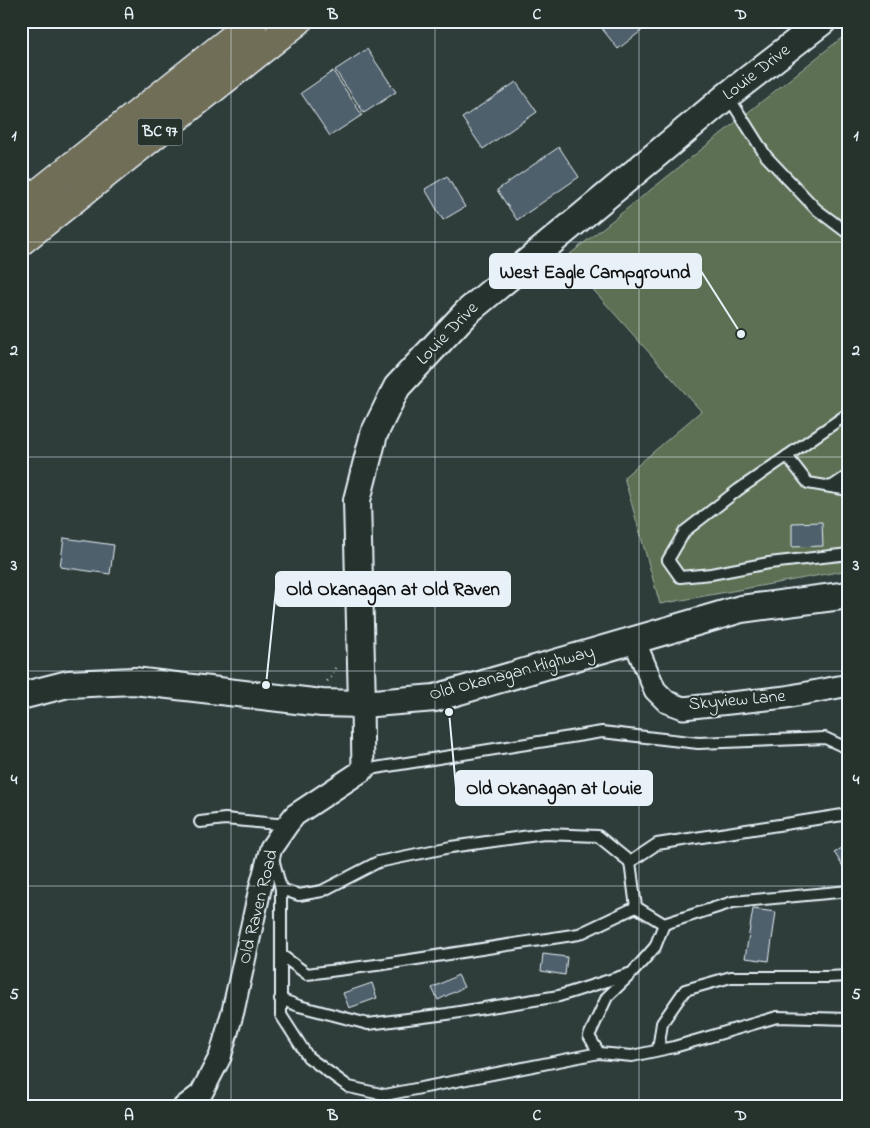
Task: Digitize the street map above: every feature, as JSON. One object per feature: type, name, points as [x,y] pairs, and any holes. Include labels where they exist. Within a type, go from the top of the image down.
[{"type":"highway","name":"BC 97","points":[[21,207],[254,21]]},
{"type":"highway","name":"BC 97","points":[[21,241],[298,21]]},
{"type":"street","name":"Louie Drive","points":[[362,704],[357,500],[374,434],[397,387],[467,312],[728,95],[819,22]]},
{"type":"street","name":"Old Okanagan Highway","points":[[21,696],[68,684],[134,681],[317,703],[362,704],[435,698],[741,609],[849,595]]},
{"type":"street","name":"Skyview Lane","points":[[634,640],[655,690],[667,702],[683,708],[786,697],[849,685]]},
{"type":"street","points":[[362,704],[363,770]]},
{"type":"street","name":"Old Raven Road","points":[[184,1107],[201,1094],[220,1057],[234,1011],[260,889],[271,848],[296,815],[363,770]]},
{"type":"lane","points":[[728,95],[766,156],[816,209],[849,234]]},
{"type":"lane","points":[[849,413],[738,490],[685,532],[668,560],[680,576],[711,574],[769,563],[849,554]]},
{"type":"lane","points":[[787,456],[808,483],[849,490]]},
{"type":"lane","points":[[831,487],[849,474]]},
{"type":"lane","points":[[363,770],[602,732],[698,742],[825,738],[849,749]]},
{"type":"lane","points":[[630,862],[657,844],[849,814]]},
{"type":"lane","points":[[200,822],[225,819],[287,825]]},
{"type":"lane","points":[[280,889],[299,895],[322,891],[378,862],[451,847],[544,834],[598,836],[630,862],[636,907]]},
{"type":"lane","points":[[271,848],[280,889],[281,1015],[308,1057],[349,1087],[384,1095],[599,1052],[632,1056],[674,1047],[777,1017],[849,1019]]},
{"type":"lane","points":[[636,907],[664,924],[733,902],[849,891]]},
{"type":"lane","points":[[281,955],[307,974],[579,934],[636,907]]},
{"type":"lane","points":[[599,1052],[589,1036],[607,996],[632,973],[655,947],[664,924]]},
{"type":"lane","points":[[280,999],[299,1006],[368,1024],[447,1014],[559,996],[632,973]]},
{"type":"lane","points":[[658,1050],[662,1023],[685,990],[731,977],[849,976]]},
{"type":"path","points":[[326,681],[333,675],[336,666]]},
{"type":"green space","points":[[849,32],[849,570],[660,604],[624,477],[701,411],[565,258]]},
{"type":"building","points":[[596,21],[654,21],[618,49]]},
{"type":"building","points":[[367,49],[396,92],[364,113],[335,70]]},
{"type":"building","points":[[333,71],[362,115],[330,136],[301,93]]},
{"type":"building","points":[[516,82],[537,112],[483,149],[462,118]]},
{"type":"building","points":[[559,147],[579,177],[517,220],[497,190]]},
{"type":"building","points":[[447,176],[465,207],[443,220],[425,189]]},
{"type":"building","points":[[822,522],[823,546],[792,547],[792,523]]},
{"type":"building","points":[[64,538],[114,545],[110,574],[60,567]]},
{"type":"building","points":[[846,845],[849,850],[849,868],[845,870],[834,852]]},
{"type":"building","points":[[753,909],[776,912],[769,961],[745,958]]},
{"type":"building","points":[[543,954],[567,957],[565,975],[541,971]]},
{"type":"building","points":[[458,975],[464,987],[438,1000],[432,988]]},
{"type":"building","points":[[372,983],[377,998],[349,1008],[343,993]]},
{"type":"place","name":"West Eagle Campground","points":[[741,334]]},
{"type":"place","name":"Old Okanagan at Old Raven","points":[[266,685]]},
{"type":"place","name":"Old Okanagan at Louie","points":[[449,712]]}]
